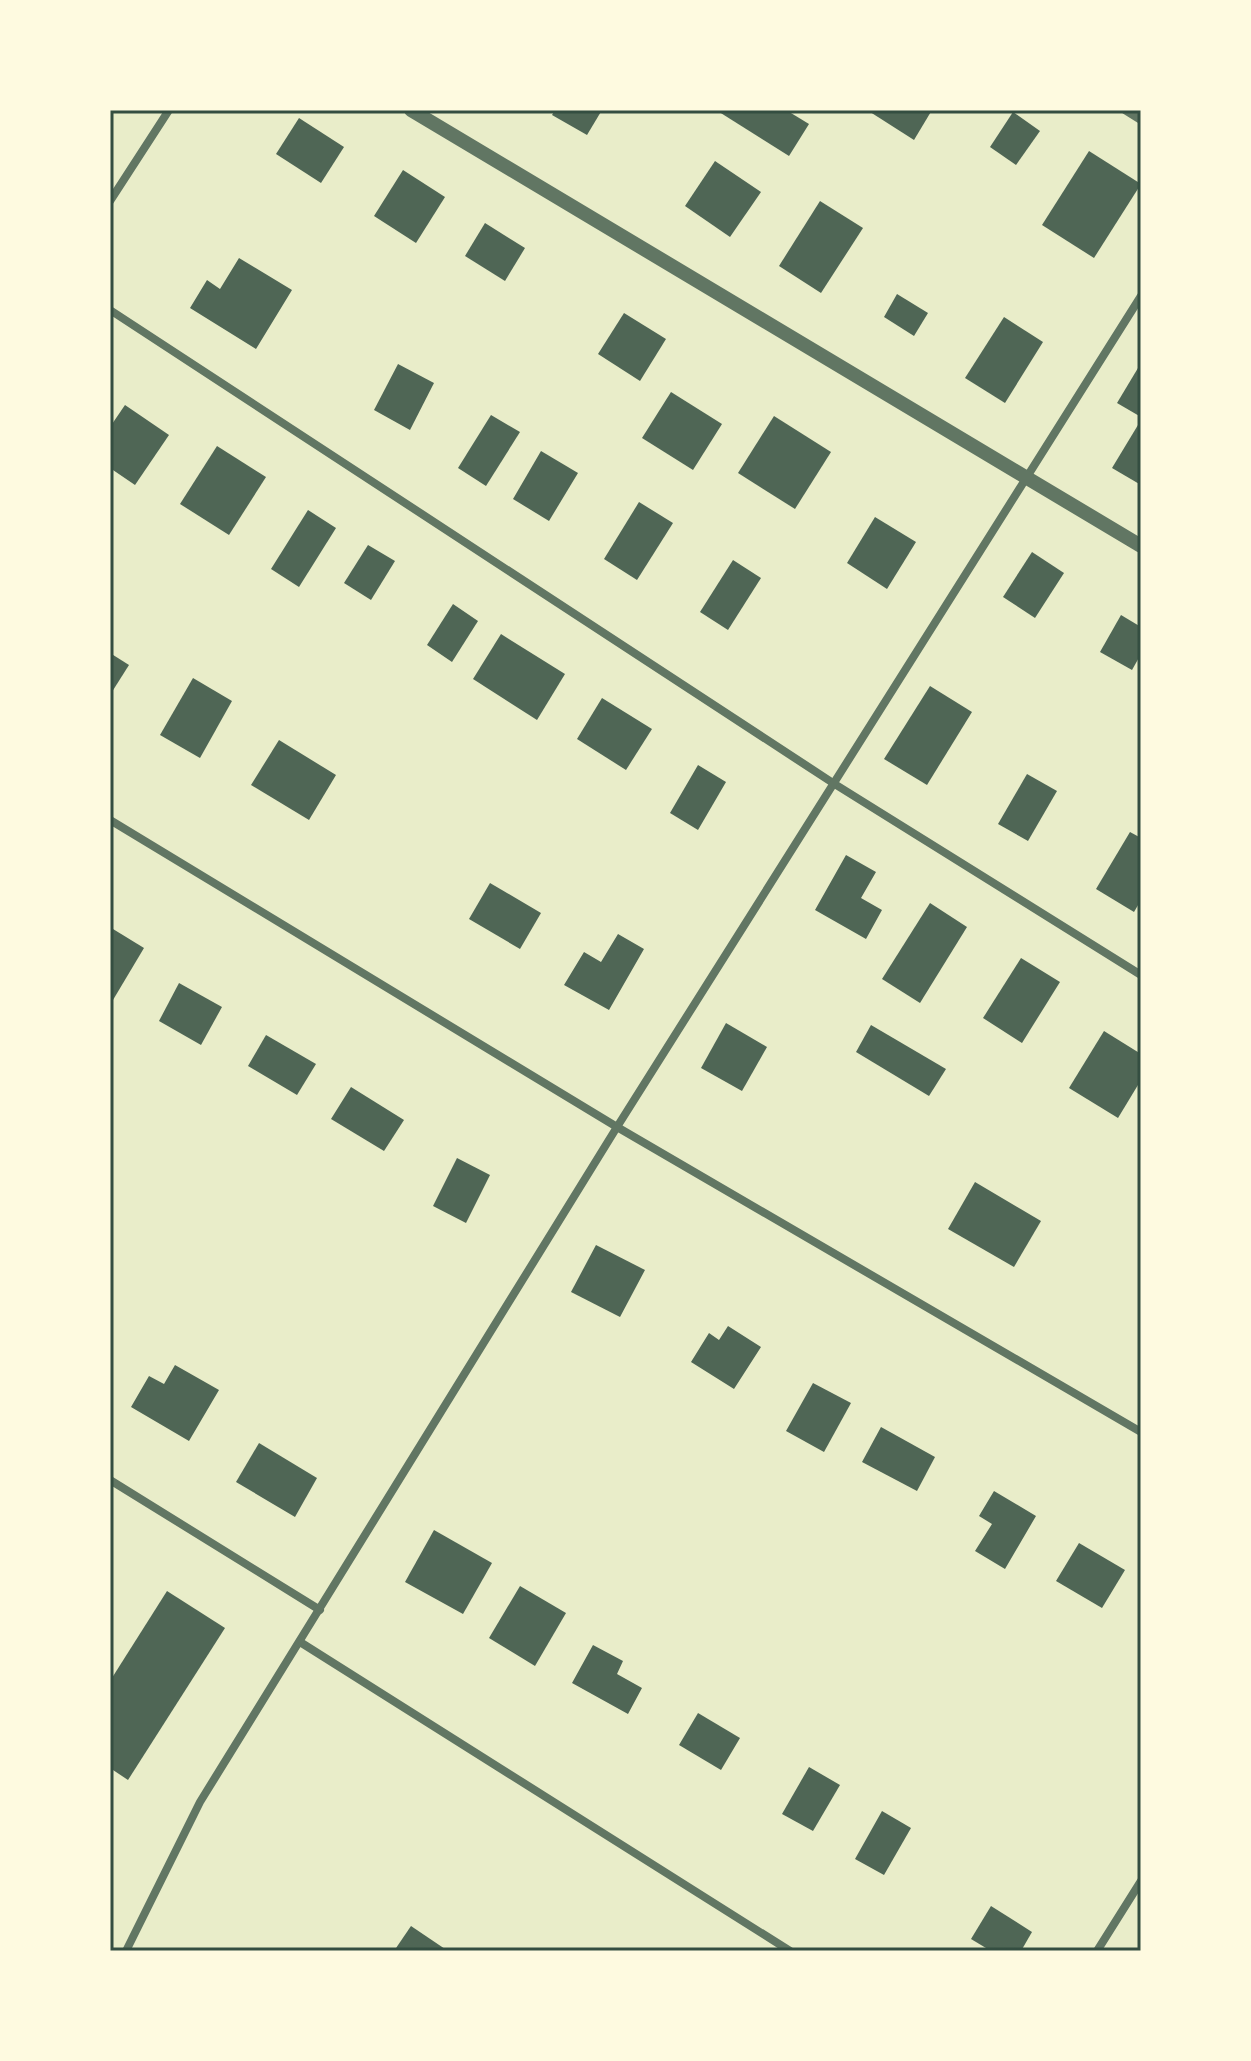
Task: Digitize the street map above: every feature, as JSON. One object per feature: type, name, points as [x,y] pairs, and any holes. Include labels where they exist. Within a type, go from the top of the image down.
[{"type":"street","points":[[110,201],[169,110]]},
{"type":"street","points":[[411,110],[1141,546]]},
{"type":"street","points":[[1125,110],[1141,120]]},
{"type":"street","points":[[126,1951],[200,1802],[617,1127],[1141,296]]},
{"type":"street","points":[[110,310],[833,783],[1141,975]]},
{"type":"street","points":[[110,820],[617,1127],[1141,1432]]},
{"type":"street","points":[[110,1480],[320,1610]]},
{"type":"street","points":[[300,1642],[790,1951]]},
{"type":"street","points":[[1097,1951],[1141,1881]]},
{"type":"building","points":[[555,110],[602,110],[587,135],[552,115]]},
{"type":"building","points":[[716,110],[786,110],[809,124],[789,156]]},
{"type":"building","points":[[867,110],[932,110],[914,140]]},
{"type":"building","points":[[1013,112],[1040,131],[1016,165],[990,147]]},
{"type":"building","points":[[299,118],[344,147],[321,183],[276,154]]},
{"type":"building","points":[[1089,151],[1141,184],[1094,258],[1042,225]]},
{"type":"building","points":[[715,161],[761,192],[730,237],[685,206]]},
{"type":"building","points":[[403,170],[445,197],[416,243],[374,216]]},
{"type":"building","points":[[820,201],[863,228],[821,293],[779,266]]},
{"type":"building","points":[[485,223],[525,248],[505,281],[465,256]]},
{"type":"building","points":[[239,258],[292,290],[256,349],[190,308],[207,280],[220,289]]},
{"type":"building","points":[[897,294],[928,313],[914,336],[884,317]]},
{"type":"building","points":[[624,313],[666,339],[640,381],[598,354]]},
{"type":"building","points":[[1004,317],[1043,342],[1005,403],[965,378]]},
{"type":"building","points":[[1141,363],[1141,417],[1117,403]]},
{"type":"building","points":[[398,364],[434,383],[410,430],[374,410]]},
{"type":"building","points":[[671,392],[722,424],[693,470],[642,438]]},
{"type":"building","points":[[125,405],[169,435],[135,485],[110,468],[110,427]]},
{"type":"building","points":[[491,415],[520,432],[486,486],[458,468]]},
{"type":"building","points":[[774,416],[831,452],[795,509],[738,473]]},
{"type":"building","points":[[1141,420],[1141,485],[1112,468]]},
{"type":"building","points":[[217,446],[266,477],[229,535],[180,504]]},
{"type":"building","points":[[541,451],[578,473],[549,521],[513,499]]},
{"type":"building","points":[[639,502],[673,523],[637,580],[604,559]]},
{"type":"building","points":[[308,510],[336,528],[299,587],[271,569]]},
{"type":"building","points":[[875,517],[916,542],[887,589],[847,563]]},
{"type":"building","points":[[368,545],[395,561],[371,600],[344,583]]},
{"type":"building","points":[[1032,552],[1064,573],[1035,618],[1003,597]]},
{"type":"building","points":[[733,560],[761,578],[728,630],[700,612]]},
{"type":"building","points":[[453,604],[478,621],[452,662],[427,645]]},
{"type":"building","points":[[1121,615],[1141,627],[1141,654],[1132,670],[1100,652]]},
{"type":"building","points":[[501,634],[565,674],[537,720],[473,679]]},
{"type":"building","points":[[110,653],[129,665],[110,695]]},
{"type":"building","points":[[193,678],[232,701],[200,758],[160,735]]},
{"type":"building","points":[[930,686],[972,712],[927,785],[884,759]]},
{"type":"building","points":[[602,698],[652,729],[626,770],[577,739]]},
{"type":"building","points":[[279,740],[336,775],[309,820],[251,785]]},
{"type":"building","points":[[698,765],[726,782],[698,830],[670,813]]},
{"type":"building","points":[[1027,774],[1057,791],[1028,841],[998,824]]},
{"type":"building","points":[[1130,832],[1141,838],[1141,900],[1134,912],[1096,889]]},
{"type":"building","points":[[846,855],[876,872],[861,898],[882,910],[866,939],[815,910]]},
{"type":"building","points":[[490,883],[541,913],[520,949],[469,919]]},
{"type":"building","points":[[930,903],[967,927],[920,1003],[882,979]]},
{"type":"building","points":[[113,929],[144,948],[110,1005],[110,934]]},
{"type":"building","points":[[618,934],[644,949],[609,1010],[564,985],[584,952],[601,962]]},
{"type":"building","points":[[1021,958],[1060,982],[1022,1043],[983,1018]]},
{"type":"building","points":[[179,983],[222,1007],[201,1045],[159,1021]]},
{"type":"building","points":[[726,1023],[767,1047],[742,1091],[701,1068]]},
{"type":"building","points":[[871,1025],[946,1069],[929,1096],[856,1052]]},
{"type":"building","points":[[1104,1031],[1141,1054],[1141,1080],[1118,1118],[1069,1088]]},
{"type":"building","points":[[266,1035],[316,1064],[297,1095],[248,1066]]},
{"type":"building","points":[[351,1087],[404,1120],[384,1151],[331,1119]]},
{"type":"building","points":[[457,1158],[490,1175],[466,1223],[433,1206]]},
{"type":"building","points":[[975,1182],[1041,1221],[1014,1267],[948,1229]]},
{"type":"building","points":[[596,1245],[645,1270],[620,1317],[571,1292]]},
{"type":"building","points":[[728,1326],[761,1347],[734,1389],[691,1362],[709,1333],[719,1340]]},
{"type":"building","points":[[175,1365],[219,1390],[189,1441],[131,1407],[149,1376],[164,1384]]},
{"type":"building","points":[[813,1383],[851,1403],[824,1452],[786,1431]]},
{"type":"building","points":[[881,1427],[935,1457],[917,1491],[862,1462]]},
{"type":"building","points":[[259,1443],[317,1478],[295,1517],[236,1482]]},
{"type":"building","points":[[994,1491],[1036,1516],[1005,1569],[975,1551],[992,1524],[979,1516]]},
{"type":"building","points":[[434,1530],[492,1563],[463,1614],[405,1582]]},
{"type":"building","points":[[1079,1543],[1125,1570],[1102,1608],[1056,1581]]},
{"type":"building","points":[[520,1586],[566,1613],[535,1666],[489,1638]]},
{"type":"building","points":[[167,1591],[225,1628],[128,1780],[110,1768],[110,1681]]},
{"type":"building","points":[[593,1645],[623,1661],[617,1674],[642,1688],[628,1714],[572,1683]]},
{"type":"building","points":[[698,1713],[740,1738],[721,1770],[679,1745]]},
{"type":"building","points":[[809,1767],[840,1785],[813,1831],[782,1814]]},
{"type":"building","points":[[882,1811],[911,1828],[884,1875],[855,1859]]},
{"type":"building","points":[[991,1906],[1032,1932],[1021,1951],[991,1951],[971,1939]]},
{"type":"building","points":[[411,1926],[448,1951],[394,1951]]}]
